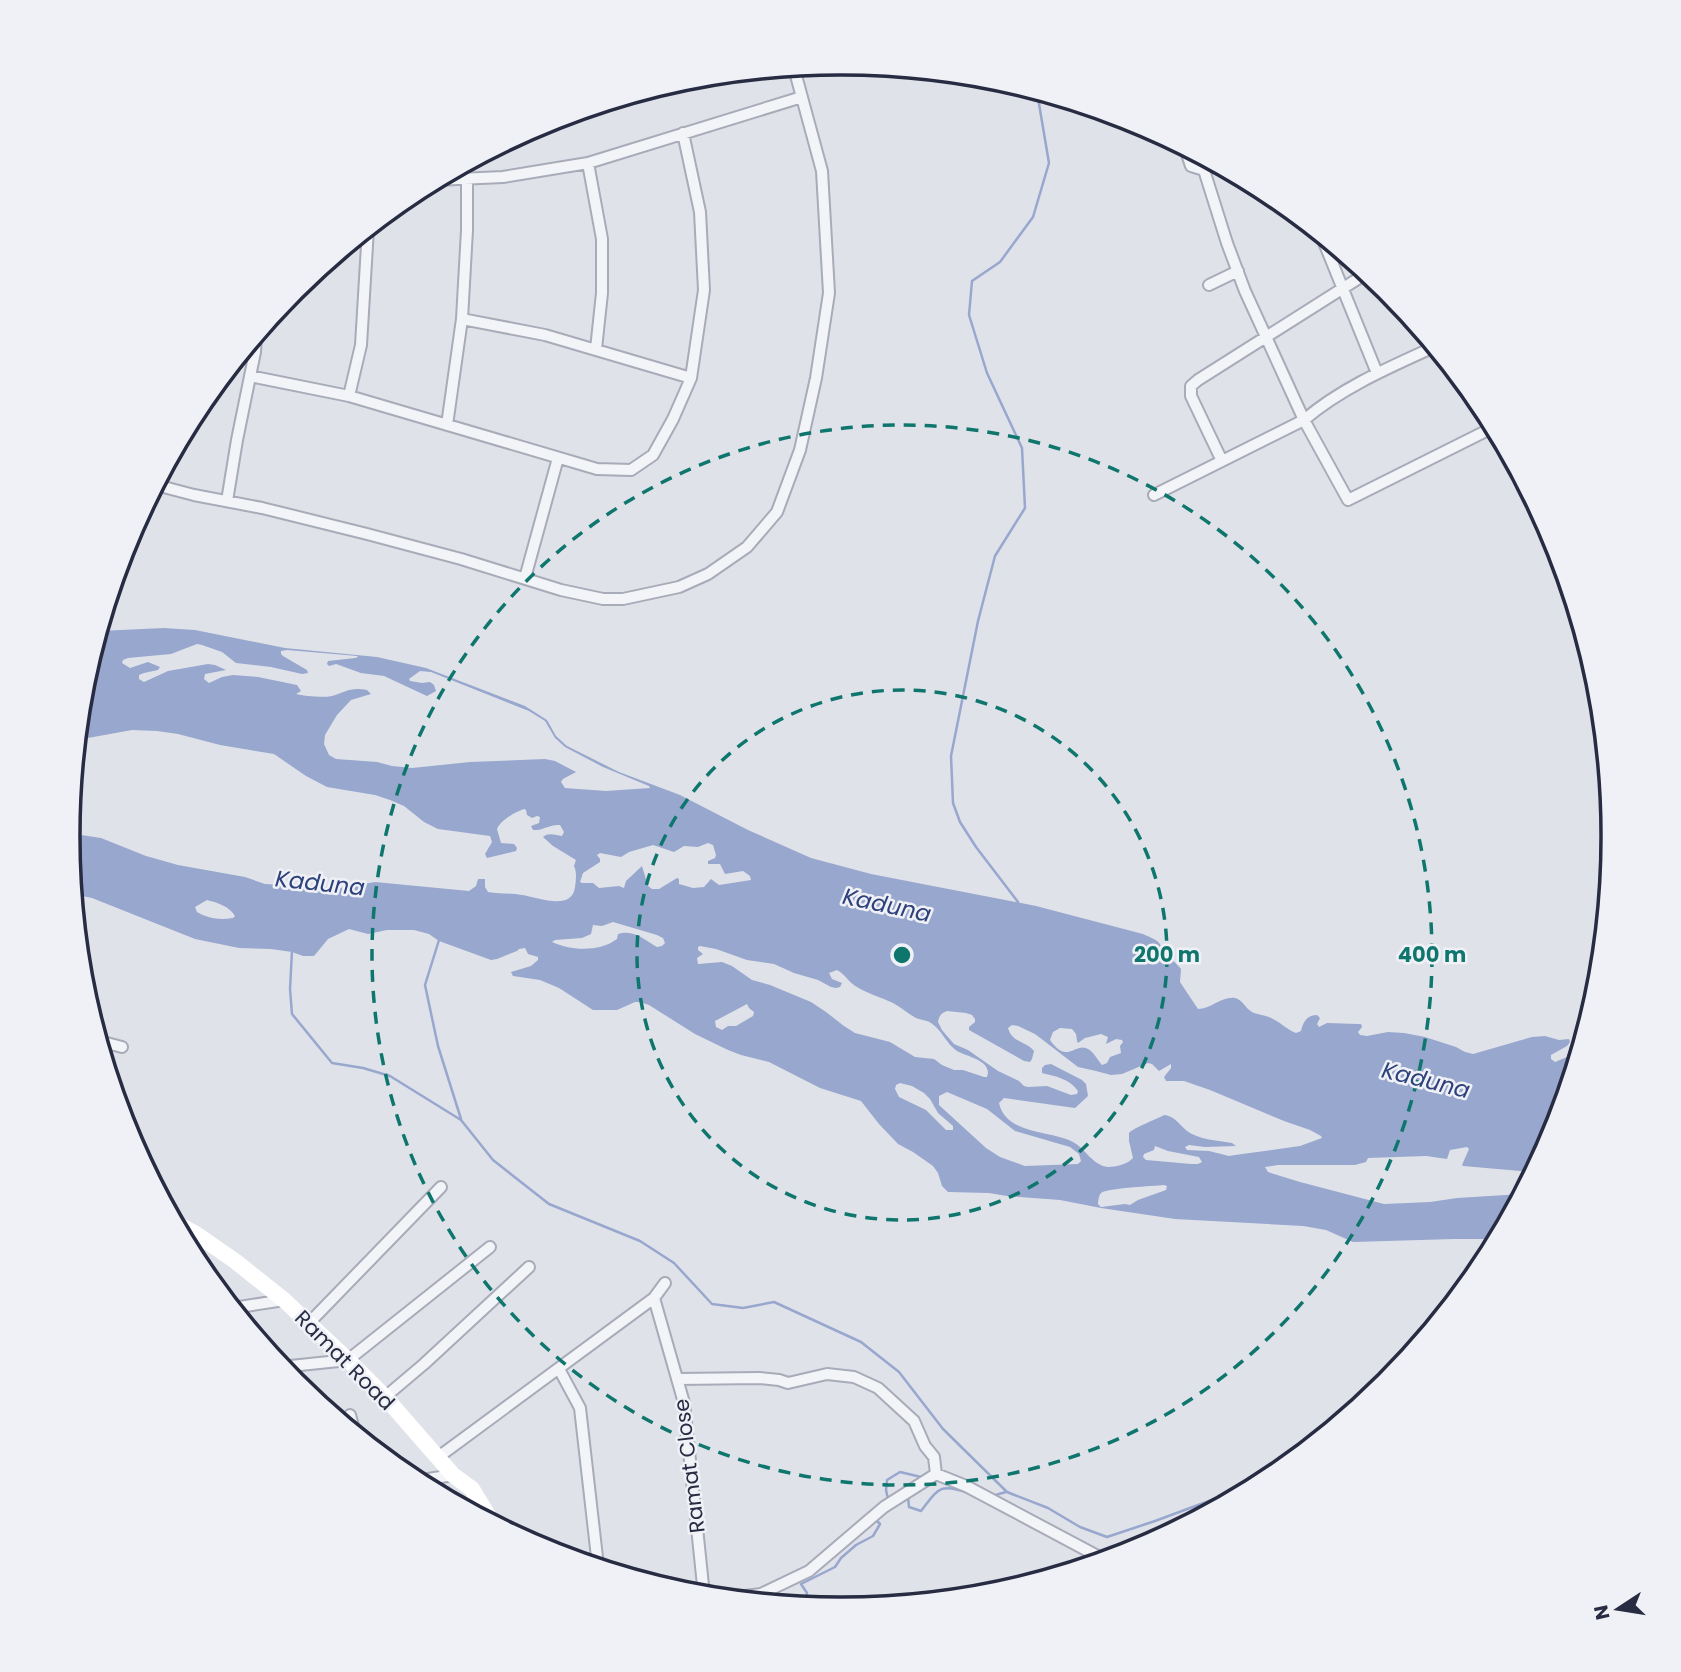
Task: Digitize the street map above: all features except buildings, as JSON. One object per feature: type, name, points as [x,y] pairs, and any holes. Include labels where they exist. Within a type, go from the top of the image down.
[{"type":"street","points":[[165,487],[262,508],[434,552],[561,590],[603,599],[623,599],[679,587],[708,574],[747,547],[778,512],[800,450],[816,378],[829,293],[821,171],[796,77]]},
{"type":"street","points":[[456,179],[503,177],[588,163],[802,97]]},
{"type":"street","points":[[250,376],[349,396],[597,470],[631,470],[653,455],[691,378],[704,290],[700,212],[683,133]]},
{"type":"street","points":[[1189,160],[1191,166],[1204,170],[1227,243],[1266,336],[1304,420],[1348,500],[1484,432]]},
{"type":"street","points":[[588,163],[602,239],[602,293],[596,349]]},
{"type":"street","points":[[447,425],[462,319],[467,179]]},
{"type":"street","points":[[349,396],[361,345],[367,240]]},
{"type":"street","points":[[1328,252],[1377,373]]},
{"type":"street","points":[[1209,285],[1238,271]]},
{"type":"street","points":[[1222,461],[1191,396],[1191,386],[1358,279]]},
{"type":"street","points":[[462,319],[545,335],[691,378]]},
{"type":"street","points":[[227,501],[255,351]]},
{"type":"street","points":[[1154,495],[1304,420],[1377,373],[1426,351]]},
{"type":"street","points":[[525,578],[558,458]]},
{"type":"street","points":[[109,1044],[122,1047]]},
{"type":"street","points":[[309,1323],[441,1187]]},
{"type":"street","name":"Ramat Road","points":[[191,1231],[235,1261],[309,1323],[385,1397],[453,1475],[472,1489],[483,1507]]},
{"type":"street","points":[[296,1366],[348,1360],[490,1247]]},
{"type":"street","points":[[385,1397],[529,1267]]},
{"type":"street","points":[[437,1458],[654,1298],[665,1283]]},
{"type":"street","name":"Ramat Close","points":[[654,1298],[684,1403],[703,1584]]},
{"type":"street","points":[[243,1306],[284,1300]]},
{"type":"street","points":[[559,1369],[580,1408],[594,1555]]},
{"type":"street","points":[[677,1379],[760,1378],[788,1383],[827,1374],[853,1377],[878,1388],[914,1421],[925,1446],[934,1457],[936,1474]]},
{"type":"street","points":[[936,1474],[966,1486],[1092,1553]]},
{"type":"street","points":[[764,1592],[809,1571],[884,1507],[936,1474]]},
{"type":"street","points":[[433,1478],[453,1475]]},
{"type":"water","name":"Kaduna","points":[[164,628],[195,630],[285,648],[377,657],[426,668],[525,706],[547,720],[556,736],[567,746],[619,772],[680,795],[811,858],[871,874],[1036,906],[1143,934],[1160,944],[1162,950],[1155,961],[1171,960],[1181,969],[1180,982],[1198,1009],[1235,998],[1252,1012],[1271,1018],[1296,1033],[1301,1031],[1308,1018],[1317,1015],[1320,1018],[1317,1024],[1319,1027],[1327,1023],[1361,1024],[1358,1032],[1360,1035],[1404,1033],[1425,1037],[1473,1054],[1532,1037],[1569,1039],[1567,1046],[1551,1055],[1551,1059],[1555,1062],[1568,1057],[1561,1081],[1523,1171],[1463,1166],[1469,1149],[1467,1147],[1450,1150],[1447,1159],[1426,1156],[1368,1158],[1366,1162],[1355,1165],[1265,1167],[1268,1172],[1300,1182],[1384,1204],[1511,1195],[1485,1239],[1353,1242],[1326,1230],[1303,1226],[1175,1219],[1101,1208],[1060,1200],[948,1192],[942,1186],[933,1166],[898,1144],[861,1101],[820,1088],[769,1062],[728,1050],[695,1034],[649,1005],[635,1002],[617,1010],[593,1010],[559,988],[540,980],[513,976],[511,972],[531,966],[538,960],[538,957],[528,954],[525,948],[491,960],[414,930],[387,930],[368,934],[349,929],[328,939],[314,956],[303,956],[292,952],[239,948],[195,939],[82,896],[80,835],[101,838],[178,865],[245,877],[265,884],[340,888],[375,882],[469,891],[476,886],[478,879],[485,879],[488,892],[518,894],[553,901],[568,899],[575,887],[576,860],[543,837],[550,834],[562,836],[564,832],[560,825],[533,830],[531,826],[539,823],[540,817],[532,818],[524,809],[502,822],[497,829],[501,843],[514,844],[516,851],[487,858],[485,854],[492,842],[490,836],[438,829],[404,806],[390,800],[327,787],[274,754],[220,745],[178,734],[132,730],[86,738],[94,688],[108,631]],"holes":[[[197,644],[222,652],[236,663],[302,674],[308,673],[307,670],[283,656],[281,651],[357,656],[328,661],[327,664],[384,676],[427,696],[436,691],[434,685],[409,679],[420,671],[431,672],[529,711],[545,721],[555,738],[565,747],[650,788],[606,791],[565,788],[561,782],[563,779],[576,772],[545,759],[412,768],[336,759],[329,755],[324,744],[325,735],[337,715],[351,700],[371,694],[367,690],[352,690],[328,697],[308,696],[296,694],[301,691],[297,685],[233,675],[209,683],[204,679],[205,674],[226,670],[208,664],[168,671],[144,682],[139,679],[139,675],[160,667],[148,662],[130,668],[122,663],[128,658],[171,654]],[[708,843],[713,845],[716,855],[708,864],[720,864],[725,874],[743,871],[751,880],[719,885],[711,879],[704,887],[693,888],[679,884],[677,878],[659,889],[652,889],[648,886],[642,866],[626,881],[624,888],[599,888],[593,883],[580,882],[583,873],[600,862],[597,855],[600,853],[621,857],[653,845],[674,852],[684,846],[698,847]],[[207,900],[226,907],[235,916],[219,919],[197,912],[195,907]],[[613,922],[657,935],[663,938],[665,943],[657,947],[629,933],[618,934],[617,939],[594,948],[568,947],[552,942],[582,938],[591,934],[593,925],[602,926]],[[700,946],[747,960],[774,964],[836,988],[842,983],[832,979],[829,973],[837,970],[861,989],[931,1023],[953,1048],[983,1063],[988,1072],[987,1077],[954,1070],[934,1059],[915,1057],[890,1042],[855,1033],[811,1002],[752,980],[732,966],[722,962],[698,964],[697,958],[703,954],[698,950]],[[747,1004],[754,1012],[753,1016],[736,1026],[728,1026],[722,1030],[716,1027],[715,1021]],[[947,1011],[972,1015],[975,1022],[969,1030],[1024,1061],[1030,1062],[1034,1051],[1013,1037],[1008,1028],[1012,1025],[1035,1034],[1078,1067],[1111,1075],[1122,1074],[1148,1063],[1159,1071],[1171,1064],[1164,1077],[1166,1081],[1184,1081],[1210,1090],[1310,1130],[1322,1138],[1300,1146],[1229,1156],[1209,1151],[1187,1150],[1185,1147],[1189,1145],[1236,1146],[1197,1136],[1164,1115],[1129,1133],[1133,1158],[1131,1160],[1115,1166],[1102,1166],[1073,1142],[1030,1130],[1010,1121],[999,1103],[1004,1098],[1075,1108],[1088,1096],[1086,1084],[1051,1064],[1045,1065],[1042,1073],[1067,1081],[1075,1087],[1077,1094],[1071,1095],[1047,1086],[1024,1086],[954,1044],[938,1022],[940,1016]],[[1060,1028],[1072,1029],[1078,1043],[1085,1038],[1101,1034],[1108,1037],[1106,1044],[1116,1039],[1122,1040],[1121,1053],[1110,1057],[1107,1063],[1102,1065],[1089,1049],[1082,1047],[1070,1052],[1061,1051],[1050,1040],[1053,1032]],[[900,1083],[924,1093],[938,1113],[953,1126],[953,1130],[946,1130],[926,1110],[899,1097],[895,1089]],[[947,1092],[987,1109],[1015,1131],[1070,1147],[1079,1154],[1081,1161],[1078,1164],[1025,1166],[1000,1157],[986,1148],[939,1105],[939,1096]],[[1155,1146],[1199,1157],[1202,1162],[1191,1164],[1146,1160],[1144,1154],[1154,1150]],[[1167,1186],[1166,1190],[1130,1205],[1101,1207],[1098,1204],[1100,1194],[1105,1191]]]},
{"type":"waterway","points":[[1018,904],[960,822],[953,803],[951,756],[978,621],[995,556],[1025,508],[1022,448],[987,373],[969,315],[972,281],[1000,262],[1033,217],[1049,163],[1039,102]]},
{"type":"waterway","points":[[439,940],[425,985],[438,1046],[461,1119]]},
{"type":"waterway","points":[[292,951],[292,1014],[332,1063],[390,1076],[461,1120],[493,1160],[549,1204],[640,1241],[674,1263],[712,1304],[743,1308],[774,1302],[861,1342],[899,1372],[943,1429],[1007,1492],[1048,1508],[1080,1527],[1107,1537],[1211,1500]]},
{"type":"waterway","points":[[888,1499],[887,1480],[900,1472],[921,1477],[920,1480]]},
{"type":"waterway","points":[[908,1497],[909,1507],[921,1511],[936,1493],[945,1488],[969,1493]]},
{"type":"waterway","points":[[992,1496],[1006,1492]]},
{"type":"waterway","points":[[806,1596],[801,1584],[835,1567],[856,1545],[873,1536],[880,1524],[877,1518]]}]
